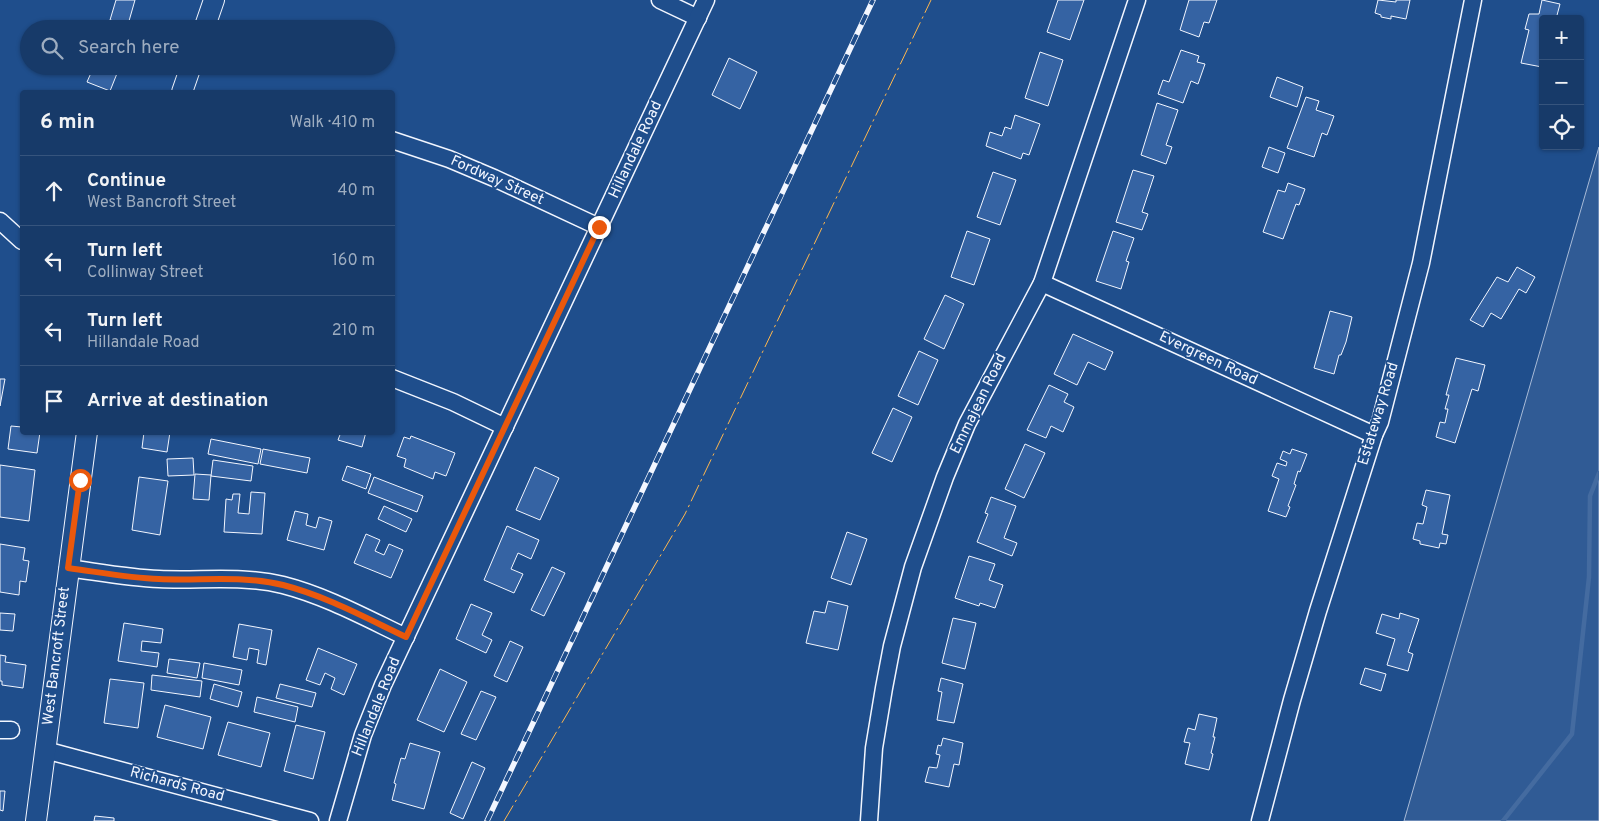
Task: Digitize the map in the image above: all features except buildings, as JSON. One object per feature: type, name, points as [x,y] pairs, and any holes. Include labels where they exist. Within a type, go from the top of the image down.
[{"type":"main road","points":[[207,20],[214,0]]},
{"type":"main road","points":[[183,90],[188,75]]},
{"type":"main road","name":"West Bancroft Street","points":[[36,821],[86,435]]},
{"type":"street","points":[[660,0],[698,18]]},
{"type":"street","name":"Hillandale Road","points":[[338,821],[363,735],[383,685],[706,0]]},
{"type":"street","name":"Emmajean Road","points":[[869,821],[874,748],[884,688],[892,646],[913,566],[944,477],[967,424],[1042,283],[1137,0]]},
{"type":"street","name":"Estateway Road","points":[[1260,821],[1307,646],[1374,435],[1380,422],[1421,263],[1473,0]]},
{"type":"street","name":"Fordway Street","points":[[395,141],[449,159],[599,227]]},
{"type":"street","points":[[0,221],[20,239]]},
{"type":"street","name":"Evergreen Road","points":[[1042,283],[1374,435]]},
{"type":"street","points":[[395,379],[453,402],[505,427]]},
{"type":"street","points":[[68,568],[156,579],[239,580],[283,585],[348,609],[406,637]]},
{"type":"street","name":"Richards Road","points":[[45,750],[310,821]]},
{"type":"shaded area","points":[[1599,147],[1599,821],[1404,821]]},
{"type":"waterway","points":[[1503,821],[1572,734],[1589,577],[1590,496],[1599,473]]},
{"type":"railway","points":[[487,821],[873,0]]},
{"type":"power","points":[[504,821],[685,514],[931,0]]},
{"type":"route","points":[[80,480],[68,568],[156,579],[258,581],[283,585],[348,609],[406,637],[599,227]]}]
